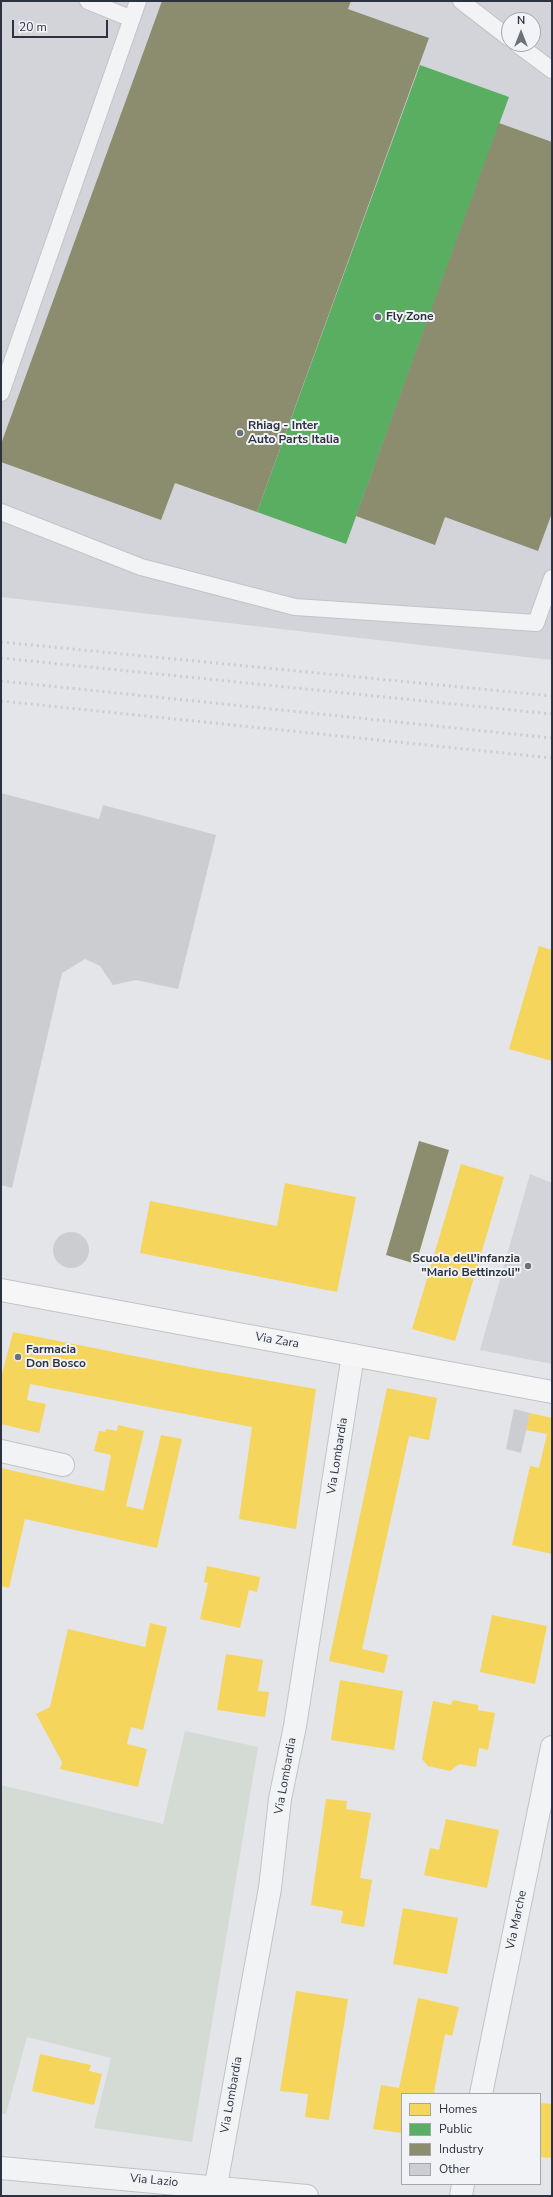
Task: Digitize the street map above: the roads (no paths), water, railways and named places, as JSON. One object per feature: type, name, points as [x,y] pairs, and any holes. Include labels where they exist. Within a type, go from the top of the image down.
[{"type":"street","name":"Via Zara","points":[[1,1290],[552,1392]]},
{"type":"street","name":"Via Lombardia","points":[[215,2192],[270,1888],[280,1799],[295,1726],[353,1355]]},
{"type":"street","points":[[1,1451],[63,1465]]},
{"type":"street","name":"Via Marche","points":[[481,2093],[552,1747]]},
{"type":"street","name":"Via Lazio","points":[[1,2168],[215,2192],[307,2196]]},
{"type":"street","points":[[461,2196],[463,2185]]},
{"type":"lane","points":[[88,1],[132,19]]},
{"type":"lane","points":[[1,393],[138,1]]},
{"type":"lane","points":[[461,1],[501,32]]},
{"type":"lane","points":[[528,52],[552,70]]},
{"type":"lane","points":[[1,512],[141,567],[295,607],[536,623],[552,578]]},
{"type":"railway","points":[[1,642],[552,696]]},
{"type":"railway","points":[[1,658],[552,714]]},
{"type":"railway","points":[[1,681],[552,738]]},
{"type":"railway","points":[[1,701],[552,758]]},
{"type":"place","name":"Fly Zone","points":[[378,317]]},
{"type":"place","name":"Rhiag - Inter Auto Parts Italia","points":[[240,433]]},
{"type":"place","name":"Scuola dell'infanzia \"Mario Bettinzoli\"","points":[[528,1266]]},
{"type":"place","name":"Farmacia Don Bosco","points":[[18,1357]]}]
